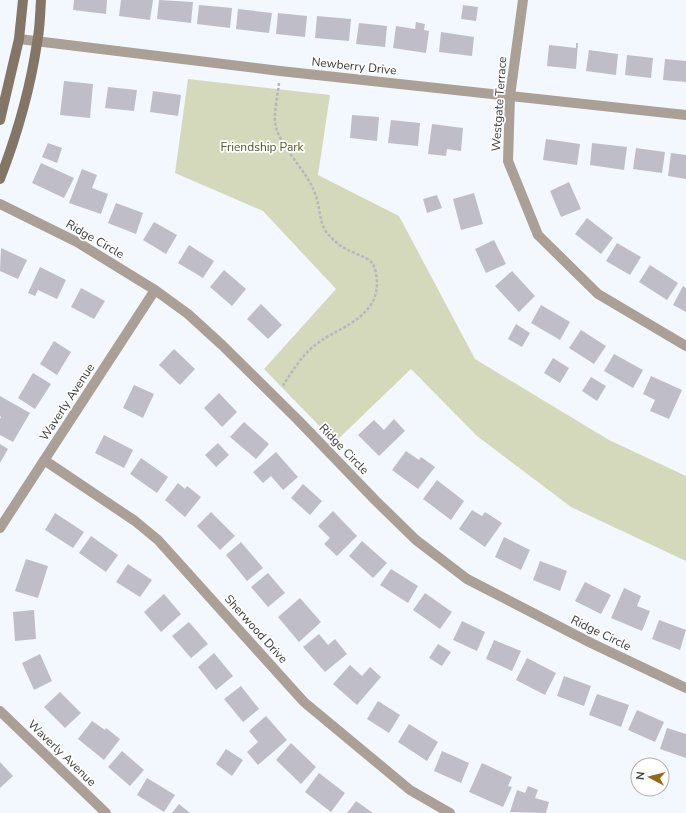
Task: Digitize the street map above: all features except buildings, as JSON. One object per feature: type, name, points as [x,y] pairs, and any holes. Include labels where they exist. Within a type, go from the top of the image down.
[{"type":"street","points":[[0,120],[19,39],[23,0]]},
{"type":"street","points":[[0,179],[9,157],[21,117],[33,67],[38,41],[41,0]]},
{"type":"street","name":"Westgate Terrace","points":[[523,0],[510,96],[508,161],[538,235],[598,294],[686,346]]},
{"type":"street","name":"Newberry Drive","points":[[19,39],[280,71],[686,115]]},
{"type":"street","name":"Ridge Circle","points":[[0,204],[77,242],[155,290],[188,314],[274,397],[374,500],[416,540],[467,579],[591,643],[686,688]]},
{"type":"street","name":"Waverly Avenue","points":[[0,528],[155,290]]},
{"type":"street","name":"Sherwood Drive","points":[[44,460],[135,521],[158,540],[304,702],[410,790],[450,813]]},
{"type":"street","name":"Waverly Avenue","points":[[0,711],[106,813]]},
{"type":"path","points":[[274,397],[308,351],[318,342],[351,325],[362,315],[373,301],[376,289],[376,273],[372,263],[336,242],[326,232],[321,221],[316,196],[306,176],[280,137],[275,122],[280,71]]},
{"type":"green space","name":"Friendship Park","points":[[188,79],[330,95],[318,175],[399,216],[475,359],[609,440],[686,476],[686,561],[571,507],[477,436],[411,369],[335,442],[264,369],[336,289],[263,211],[175,173]]}]
